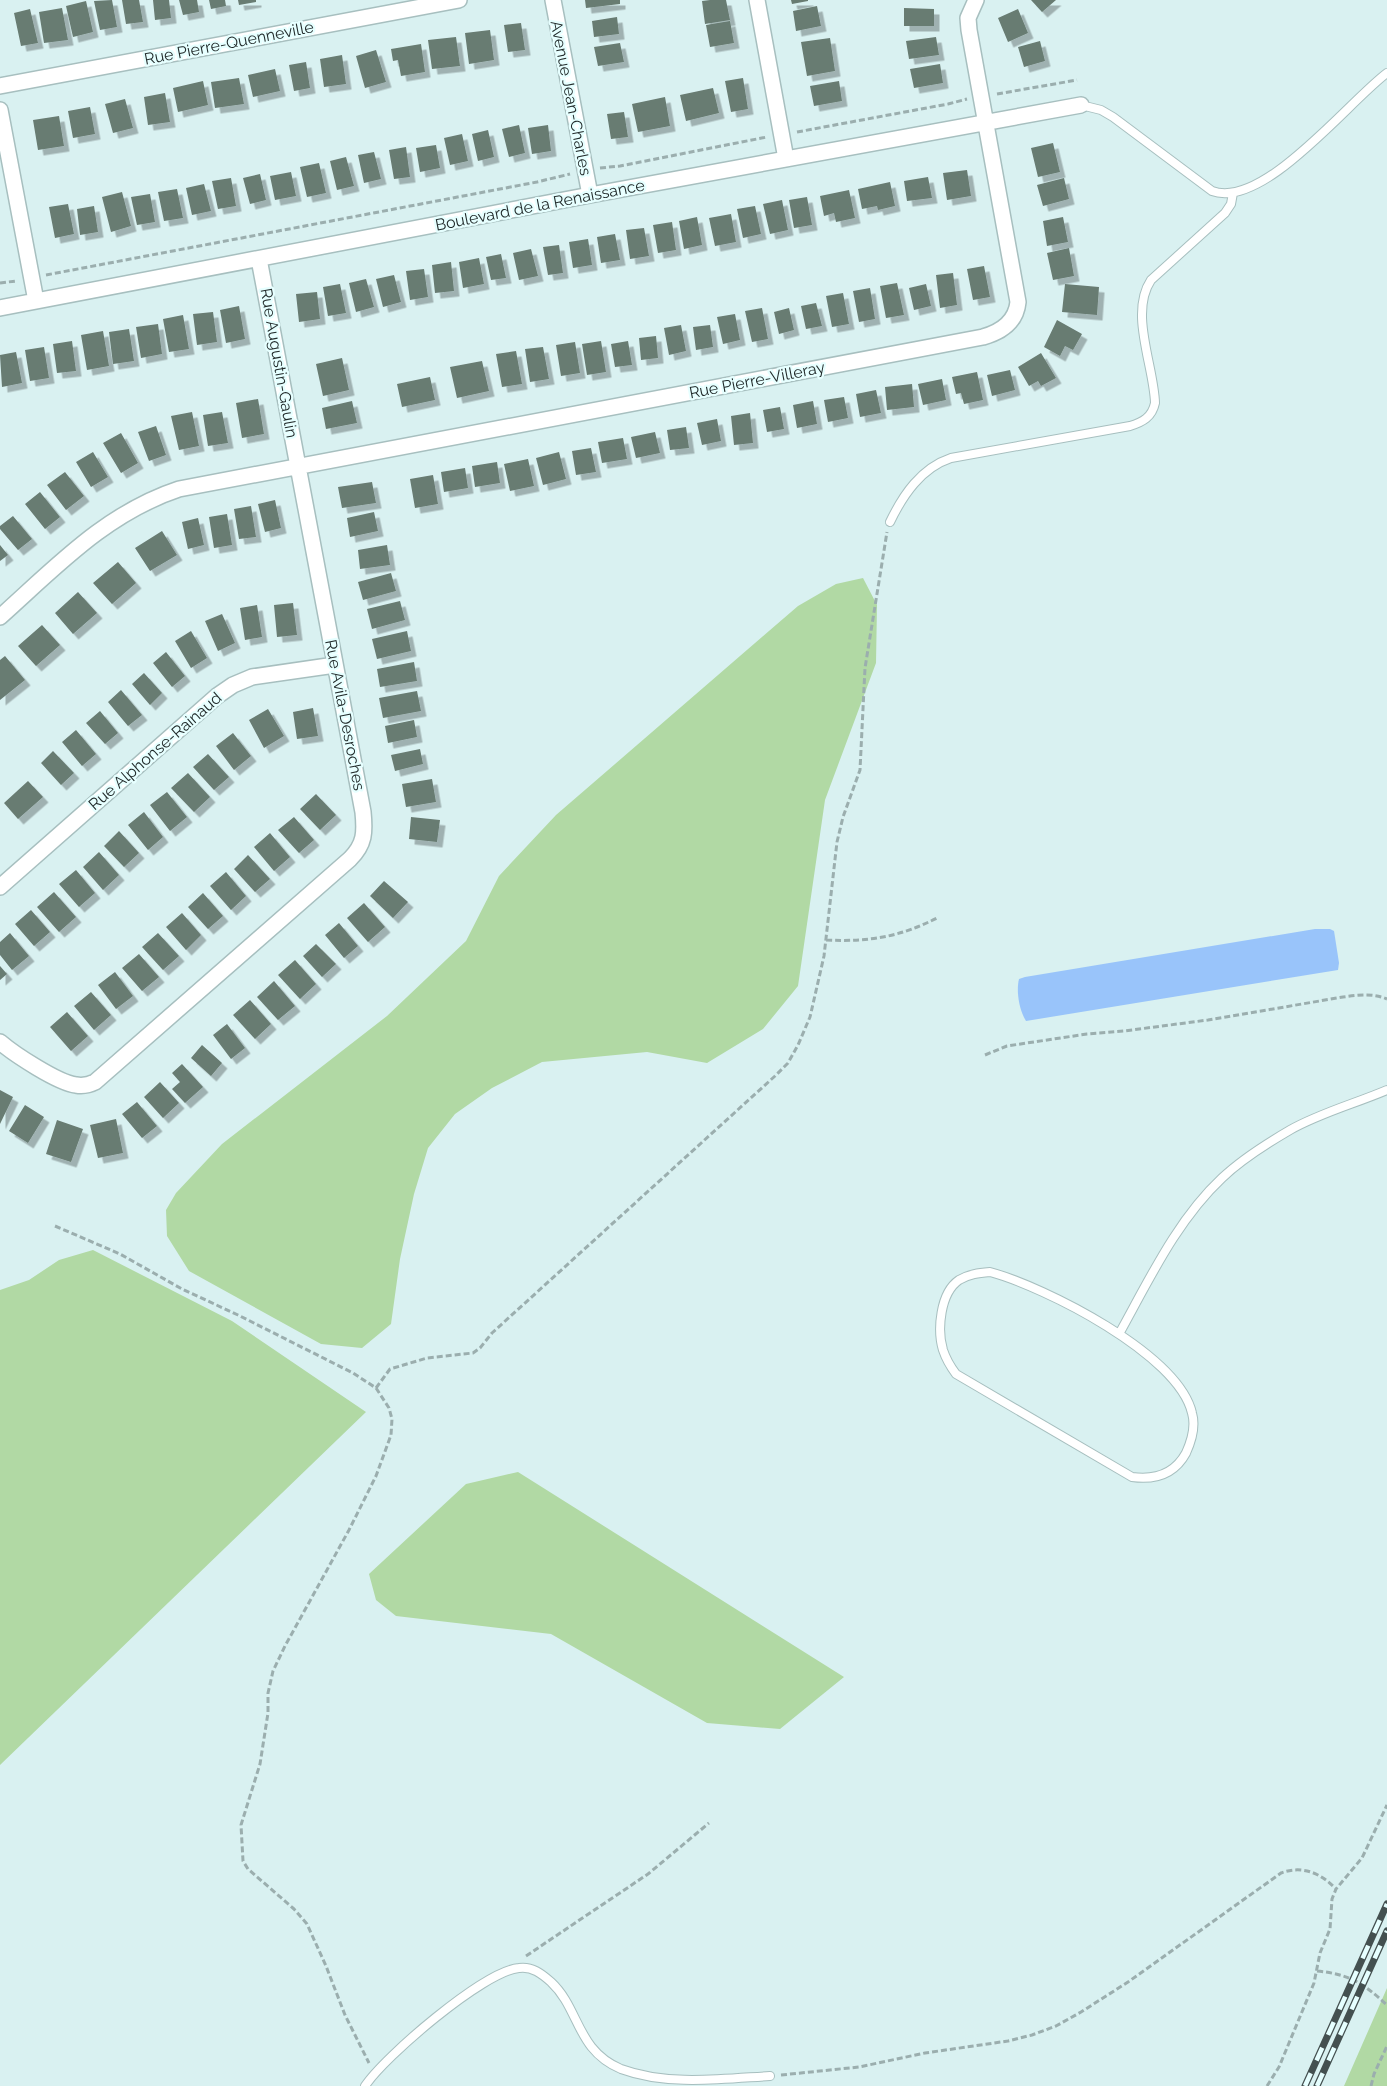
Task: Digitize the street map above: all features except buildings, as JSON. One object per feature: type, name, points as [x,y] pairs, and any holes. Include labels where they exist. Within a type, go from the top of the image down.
[{"type":"street","name":"Rue Pierre-Quenneville","points":[[0,86],[459,0]]},
{"type":"street","name":"Avenue Jean-Charles","points":[[553,0],[590,195]]},
{"type":"street","points":[[757,0],[786,159]]},
{"type":"street","name":"Rue Pierre-Villeray","points":[[298,466],[983,337],[997,332],[1011,320],[1018,302],[969,30],[968,18],[976,0]]},
{"type":"street","name":"Boulevard de la Renaissance","points":[[0,308],[590,195],[1081,105]]},
{"type":"street","points":[[0,110],[36,301]]},
{"type":"street","name":"Rue Augustin-Gaulin","points":[[260,259],[298,466]]},
{"type":"street","points":[[0,617],[94,533],[131,509],[179,489],[298,466]]},
{"type":"street","name":"Rue Avila-Desroches","points":[[0,1041],[29,1062],[70,1084],[78,1086],[95,1082],[355,854],[364,838],[365,826],[298,466]]},
{"type":"street","name":"Rue Alphonse-Rainaud","points":[[0,887],[207,704],[225,691],[252,677],[335,665]]},
{"type":"lane","points":[[1081,105],[1101,110],[1113,117],[1212,191],[1219,194],[1233,193],[1260,183],[1281,169],[1387,73]]},
{"type":"lane","points":[[890,522],[899,504],[912,487],[926,470],[938,462],[1130,426],[1148,417],[1155,403],[1142,313],[1146,288],[1151,280],[1225,213],[1231,204],[1233,193]]},
{"type":"lane","points":[[1119,1334],[1183,1225],[1222,1178],[1241,1162],[1291,1130],[1329,1112],[1387,1090]]},
{"type":"lane","points":[[990,1272],[1028,1284],[1119,1334],[1147,1353],[1169,1375],[1185,1397],[1192,1412],[1194,1428],[1186,1452],[1173,1470],[1159,1477],[1147,1479],[1131,1477],[956,1374],[947,1362],[942,1347],[941,1326],[946,1295],[956,1282],[971,1274],[990,1272]]},
{"type":"lane","points":[[365,2086],[377,2070],[471,1990],[492,1977],[517,1968],[533,1970],[553,1984],[590,2046],[603,2059],[620,2069],[643,2076],[670,2080],[770,2076]]},
{"type":"path","points":[[1002,93],[1077,80]]},
{"type":"path","points":[[803,131],[960,100]]},
{"type":"path","name":"Boulevard de la Renaissance","points":[[608,166],[620,166],[761,138]]},
{"type":"path","name":"Boulevard de la Renaissance","points":[[55,274],[537,182],[562,175]]},
{"type":"path","points":[[0,284],[10,282]]},
{"type":"path","points":[[376,1388],[390,1369],[427,1358],[464,1355],[480,1348],[500,1325],[788,1063],[810,1017],[826,940],[837,842],[843,817],[860,770],[865,668],[884,545],[890,522]]},
{"type":"path","points":[[826,940],[857,942],[890,937],[914,930],[939,917]]},
{"type":"path","points":[[985,1055],[1007,1046],[1208,1020],[1343,997],[1364,995],[1387,999]]},
{"type":"path","points":[[56,1226],[120,1254],[182,1289],[332,1362],[376,1388],[389,1408],[392,1419],[391,1435],[386,1454],[349,1530],[273,1671],[268,1693],[268,1713],[260,1764],[241,1825],[243,1861],[248,1869],[294,1908],[307,1924],[345,2015],[369,2062],[377,2070]]},
{"type":"path","points":[[1267,2086],[1290,2043],[1314,1983],[1320,1953],[1330,1929],[1332,1899],[1336,1889],[1362,1858],[1387,1805]]},
{"type":"path","points":[[517,1968],[522,1960],[532,1952],[648,1874],[709,1823]]},
{"type":"path","points":[[770,2076],[859,2067],[1032,2035],[1056,2026],[1128,1982],[1281,1873],[1292,1869],[1304,1869],[1328,1880],[1336,1889]]},
{"type":"path","points":[[1317,1971],[1326,1970],[1353,1979],[1372,1990],[1387,2005]]},
{"type":"path","points":[[1371,2086],[1387,2046]]},
{"type":"green space","points":[[863,578],[877,605],[876,663],[825,800],[798,986],[763,1029],[707,1063],[647,1052],[542,1062],[492,1088],[455,1114],[428,1148],[414,1194],[400,1259],[391,1324],[362,1348],[321,1344],[189,1271],[167,1236],[166,1210],[176,1193],[222,1144],[387,1016],[466,941],[499,876],[556,815],[798,606],[836,584]]},
{"type":"green space","points":[[93,1250],[232,1321],[366,1412],[0,1765],[0,1290],[29,1280],[59,1260]]},
{"type":"green space","points":[[518,1472],[844,1677],[780,1729],[707,1723],[551,1634],[396,1616],[376,1600],[369,1574],[466,1484]]},
{"type":"green space","points":[[1387,1988],[1387,2086],[1344,2086]]},
{"type":"water","points":[[1315,929],[1334,931],[1338,970],[1026,1021],[1020,1006],[1018,984],[1019,979],[1025,977]]},
{"type":"railway","points":[[1305,2086],[1387,1904]]},
{"type":"railway","points":[[1317,2086],[1387,1931]]}]
